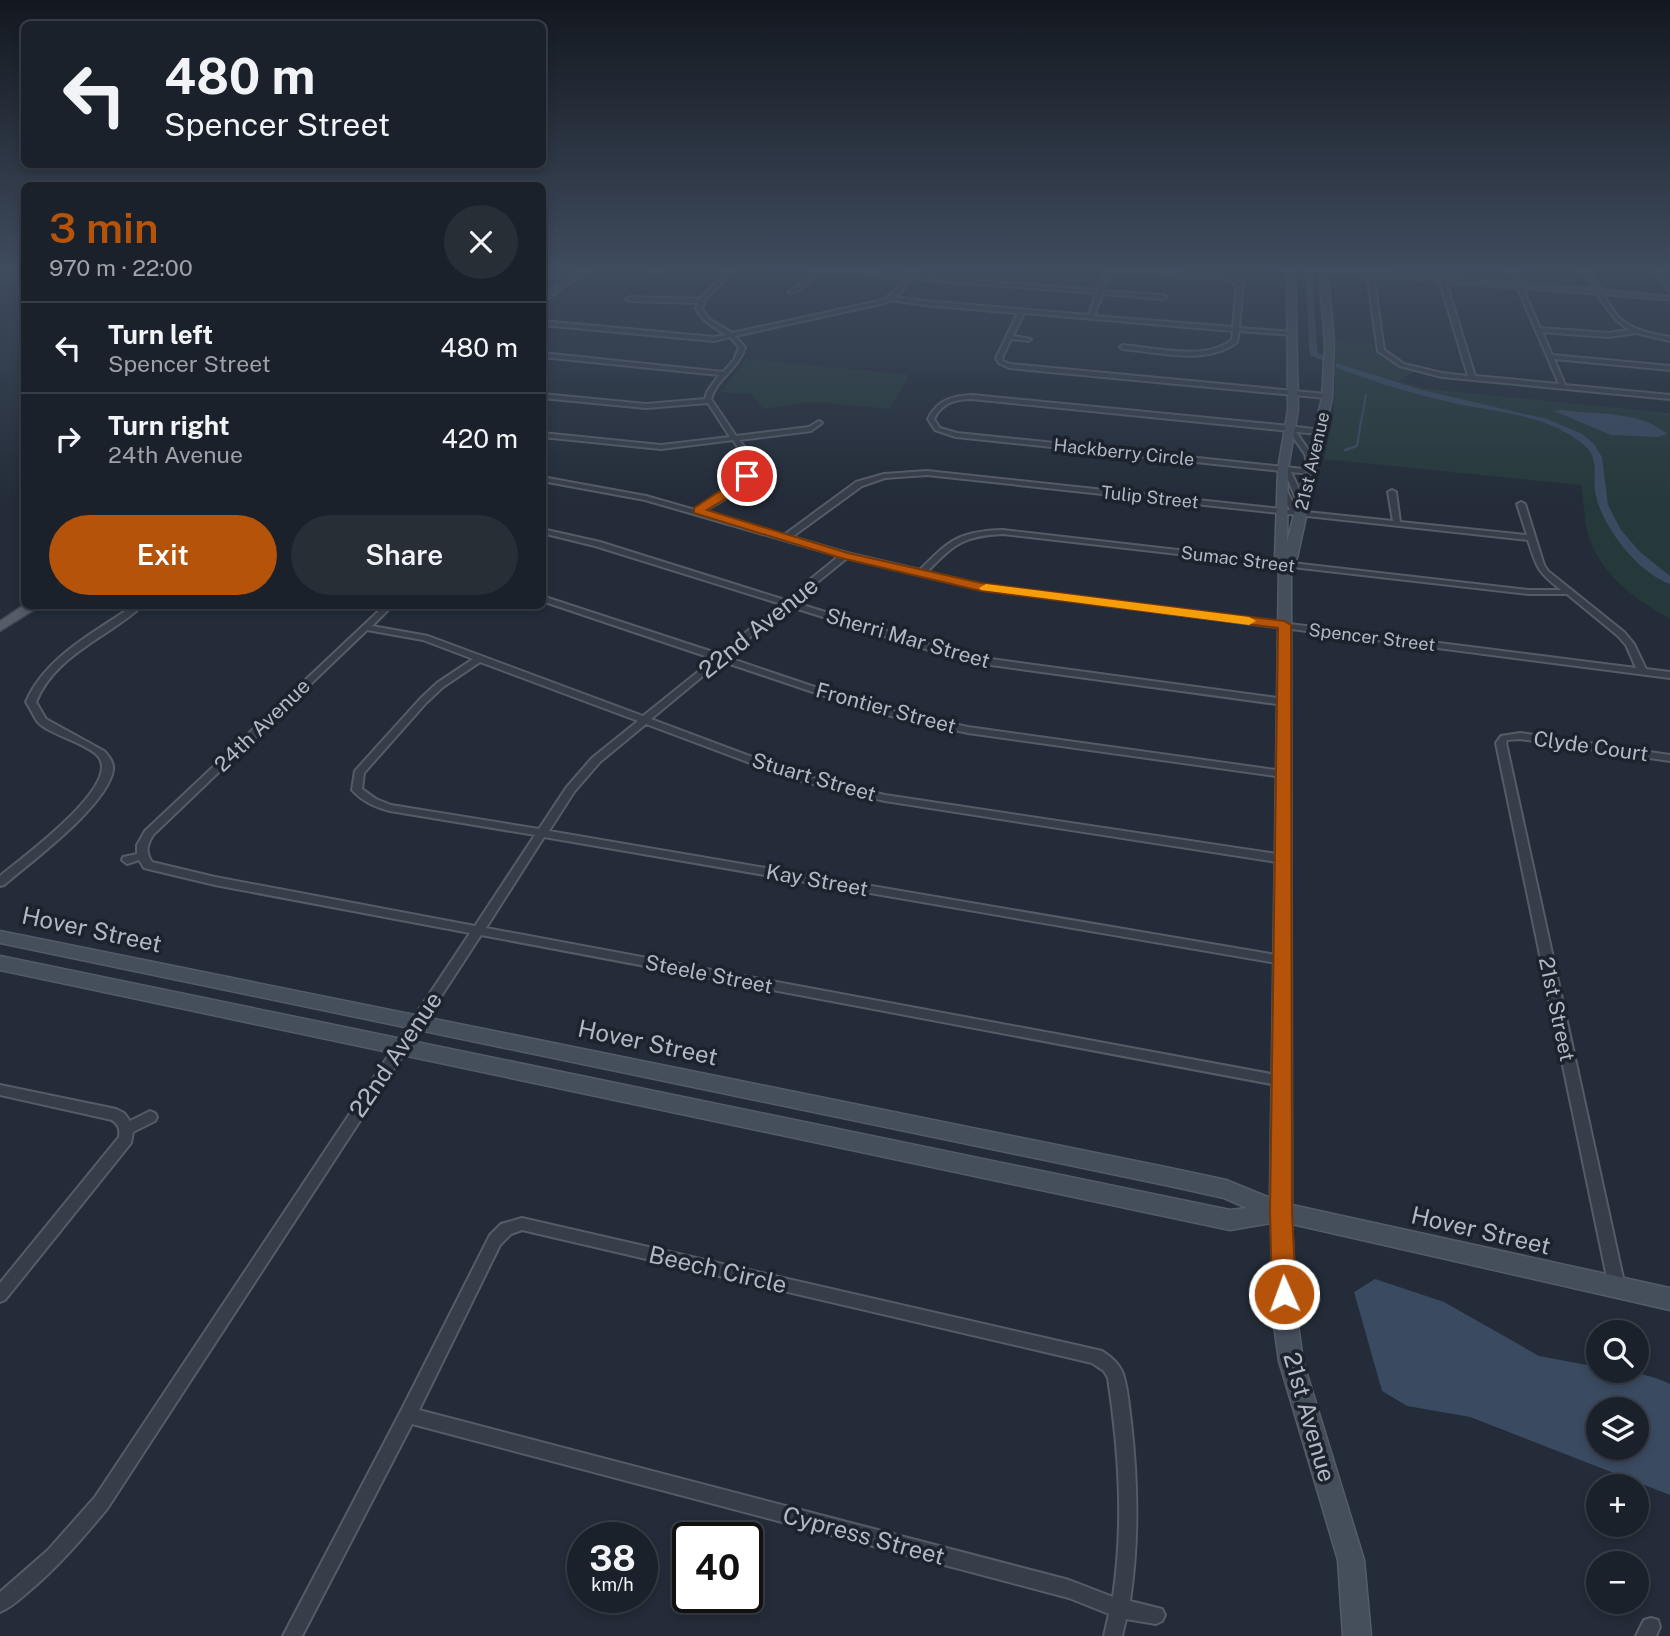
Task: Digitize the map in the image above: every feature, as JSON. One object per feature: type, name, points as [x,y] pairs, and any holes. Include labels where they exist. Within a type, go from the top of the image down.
[{"type":"main road","points":[[0,627],[28,609]]},
{"type":"street","points":[[698,511],[741,485],[750,467],[748,458],[709,401],[709,393],[742,352],[741,346]]},
{"type":"street","points":[[1004,364],[999,358],[1005,346]]},
{"type":"street","name":"21st Avenue","points":[[1292,346],[1293,393],[1283,469],[1280,559],[1284,564],[1281,1212],[1285,1318],[1291,1361],[1351,1560],[1357,1636]]},
{"type":"street","name":"21st Avenue","points":[[1284,564],[1291,558],[1293,534],[1320,432],[1331,346]]},
{"type":"street","points":[[1380,346],[1381,351],[1402,365],[1431,373],[1670,397]]},
{"type":"street","points":[[1462,346],[1472,378]]},
{"type":"street","points":[[1545,346],[1563,387]]},
{"type":"street","points":[[1123,347],[1187,353],[1227,349],[1238,352]]},
{"type":"street","points":[[546,355],[724,374]]},
{"type":"street","points":[[1550,357],[1670,368]]},
{"type":"street","points":[[995,366],[1004,364],[1326,396]]},
{"type":"street","points":[[546,396],[646,406],[709,401]]},
{"type":"street","name":"Hackberry Circle","points":[[937,429],[931,419],[939,405],[949,397],[972,397],[1320,432]]},
{"type":"street","points":[[546,435],[661,447],[811,429],[819,424]]},
{"type":"street","points":[[1290,428],[1308,454],[1311,470]]},
{"type":"street","name":"Hackberry Circle","points":[[928,430],[1311,470]]},
{"type":"street","points":[[1283,469],[1289,474],[1300,511]]},
{"type":"street","name":"Tulip Street","points":[[787,537],[859,484],[909,473],[1281,512],[1300,511],[1531,538]]},
{"type":"street","name":"Spencer Street","points":[[546,480],[614,490],[698,511],[845,555],[981,587],[1670,675]]},
{"type":"street","points":[[1282,489],[1300,511]]},
{"type":"street","points":[[1392,492],[1397,524]]},
{"type":"street","points":[[1521,504],[1540,565],[1630,644],[1642,671]]},
{"type":"street","points":[[1281,512],[1290,523],[1293,534]]},
{"type":"street","name":"Sherri Mar Street","points":[[546,532],[597,544],[946,652],[991,663],[1284,702]]},
{"type":"street","name":"Sumac Street","points":[[921,574],[952,542],[986,532],[1017,533],[1528,592],[1569,592]]},
{"type":"street","name":"22nd Avenue","points":[[0,1603],[27,1584],[62,1550],[101,1503],[399,1046],[570,790],[596,760],[845,555]]},
{"type":"street","name":"Frontier Street","points":[[546,599],[872,709],[931,723],[1283,774]]},
{"type":"street","points":[[0,882],[90,803],[104,782],[108,769],[105,758],[99,751],[42,721],[31,702],[33,691],[52,668],[134,609]]},
{"type":"street","name":"24th Avenue","points":[[141,852],[149,833],[384,609]]},
{"type":"street","name":"Stuart Street","points":[[364,627],[425,638],[797,777],[840,788],[897,800],[1283,859]]},
{"type":"street","points":[[345,793],[357,785],[363,768],[422,701],[440,685],[480,658]]},
{"type":"street","name":"Clyde Court","points":[[1511,736],[1670,758]]},
{"type":"street","name":"21st Street","points":[[1511,736],[1504,738],[1501,743],[1616,1287]]},
{"type":"street","name":"Kay Street","points":[[357,785],[367,800],[378,805],[1282,960]]},
{"type":"street","points":[[127,860],[141,852]]},
{"type":"street","name":"Steele Street","points":[[141,852],[154,868],[215,881],[1282,1081]]},
{"type":"street","name":"Hover Street","points":[[0,937],[1226,1189],[1281,1212],[1670,1299]]},
{"type":"street","name":"Hover Street","points":[[0,963],[1230,1220],[1281,1212]]},
{"type":"street","points":[[0,1090],[116,1115],[128,1128],[126,1139],[0,1295]]},
{"type":"street","points":[[128,1128],[150,1117]]},
{"type":"street","name":"Beech Circle","points":[[292,1636],[408,1415],[495,1240],[506,1229],[522,1224],[1096,1356],[1110,1366],[1116,1376],[1128,1448],[1129,1526],[1121,1609],[1113,1636]]},
{"type":"street","name":"Cypress Street","points":[[408,1415],[1055,1585],[1121,1609],[1156,1615]]},
{"type":"shaded area","points":[[1336,346],[1374,346],[1381,357],[1414,372],[1399,381],[1429,389],[1670,413],[1670,619],[1632,594],[1601,562],[1588,534],[1581,485],[1324,459],[1334,416]]},
{"type":"shaded area","points":[[747,359],[910,375],[890,409],[814,402],[763,409],[751,394],[721,392]]},
{"type":"water","points":[[1554,411],[1631,417],[1656,426],[1667,434],[1658,437],[1611,435]]},
{"type":"water","points":[[1375,1279],[1444,1302],[1539,1356],[1586,1365],[1586,1383],[1649,1383],[1649,1376],[1670,1384],[1670,1495],[1649,1487],[1649,1474],[1616,1474],[1470,1417],[1407,1406],[1382,1391],[1354,1292]]},
{"type":"waterway","points":[[1313,346],[1314,354],[1322,358]]},
{"type":"waterway","points":[[1339,365],[1419,392],[1544,421],[1579,436],[1591,446],[1598,457],[1603,505],[1616,531],[1636,554],[1670,581]]},
{"type":"waterway","points":[[1361,423],[1366,394]]},
{"type":"waterway","points":[[1345,450],[1357,446],[1361,421]]},
{"type":"slow traffic","points":[[986,588],[1249,621]]},
{"type":"route","points":[[747,476],[741,485],[698,511],[845,555],[981,587],[1284,625],[1281,1212],[1284,1294]]}]
